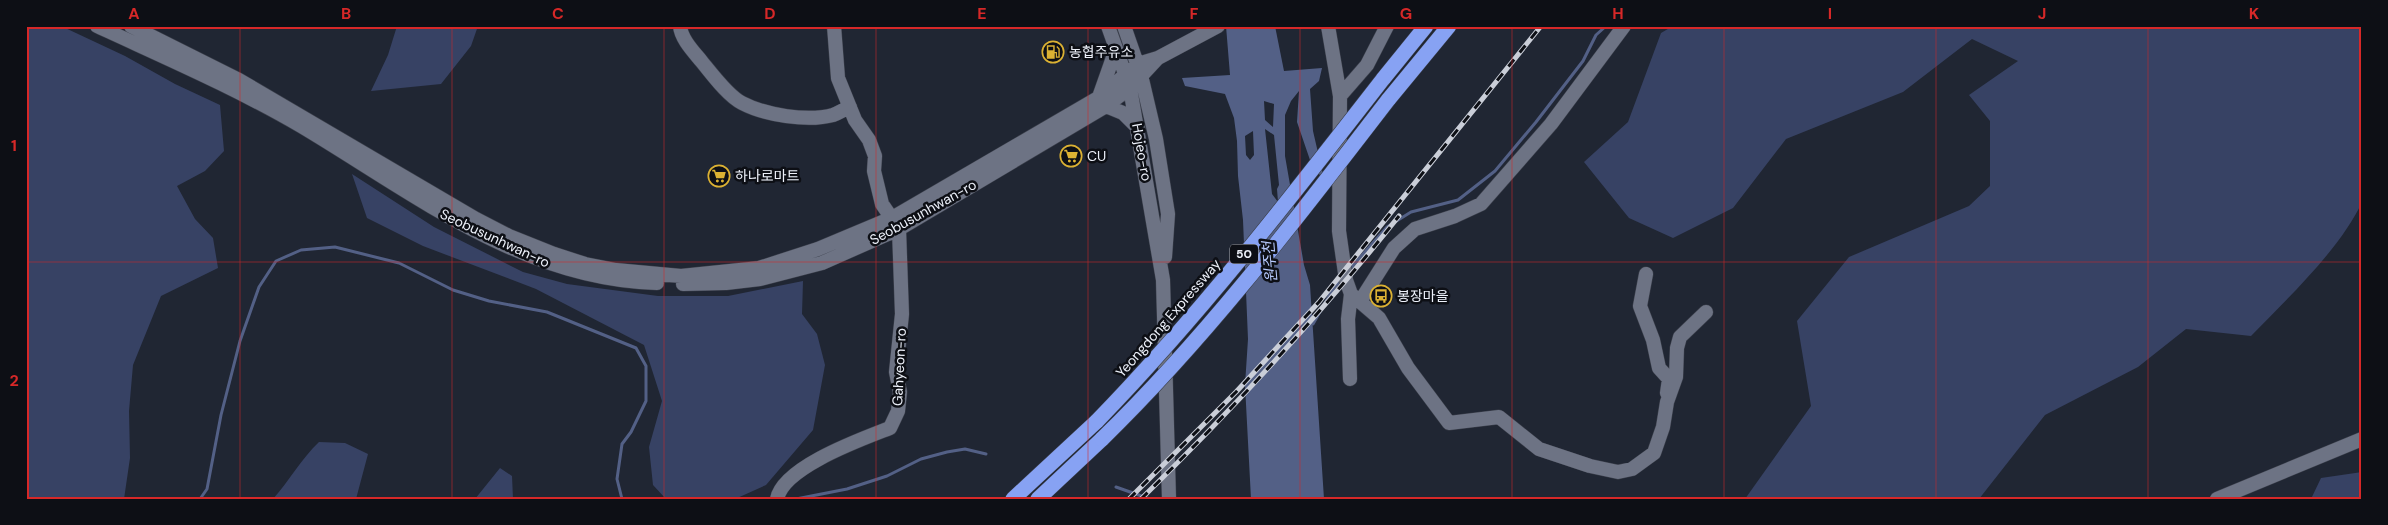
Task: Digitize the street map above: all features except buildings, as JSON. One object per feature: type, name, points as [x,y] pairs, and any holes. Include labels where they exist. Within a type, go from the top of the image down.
[{"type":"highway","name":"Yeongdong Expressway","points":[[1012,499],[1096,421],[1163,350],[1278,213],[1426,26]]},
{"type":"highway","name":"50","points":[[1038,499],[1139,403],[1225,304],[1449,26]]},
{"type":"street","name":"Seobusunhwan-ro","points":[[97,26],[234,89],[300,126],[434,209],[473,230],[565,269],[627,281],[688,284],[760,279],[822,263],[895,223],[1102,102],[1140,70],[1158,58],[1218,26]]},
{"type":"street","name":"Seobusunhwan-ro","points":[[131,26],[248,84],[476,219],[509,236],[585,264],[616,270],[681,276],[759,268],[895,223]]},
{"type":"street","points":[[680,26],[680,32],[694,52],[717,80],[740,102],[763,111],[796,118],[832,115],[850,107]]},
{"type":"street","name":"Gahyeon-ro","points":[[777,497],[781,489],[813,462],[890,428],[898,412],[900,392],[896,372],[902,314],[895,223],[882,204],[874,171],[875,156],[869,140],[855,120],[838,78],[834,26]]},
{"type":"street","name":"Hojeo-ro","points":[[1108,26],[1128,82],[1138,128],[1163,280]]},
{"type":"street","name":"Hojeo-ro","points":[[1124,26],[1140,70],[1156,139],[1168,214],[1163,280],[1169,499]]},
{"type":"street","points":[[1328,26],[1340,96],[1339,231],[1346,280],[1356,297],[1379,318],[1408,368],[1449,423],[1499,417],[1539,449],[1590,466],[1618,472],[1632,469],[1654,453],[1663,427],[1669,379],[1659,368],[1653,340],[1640,306],[1646,274]]},
{"type":"street","points":[[1340,96],[1366,65],[1387,26]]},
{"type":"street","points":[[1350,379],[1348,319],[1356,297],[1394,248],[1415,229],[1455,216],[1481,204],[1551,124],[1624,26]]},
{"type":"street","points":[[1116,48],[1102,102],[1124,113],[1138,128]]},
{"type":"street","points":[[1667,402],[1676,377],[1676,348],[1680,337],[1706,312]]},
{"type":"street","points":[[2217,499],[2362,439]]},
{"type":"shaded area","points":[[26,26],[61,26],[125,56],[175,84],[220,105],[224,151],[205,171],[177,186],[195,219],[213,238],[218,268],[161,296],[133,365],[129,411],[130,458],[124,499],[26,499]]},
{"type":"shaded area","points":[[397,26],[478,26],[471,46],[441,84],[371,91],[388,55]]},
{"type":"shaded area","points":[[1673,26],[2362,26],[2362,202],[2353,219],[2327,255],[2251,336],[2186,329],[2138,367],[2045,415],[1979,499],[1745,499],[1811,406],[1797,321],[1849,257],[1969,206],[1990,186],[1990,121],[1969,95],[2018,61],[1972,39],[1903,92],[1786,139],[1733,208],[1673,238],[1629,218],[1584,162],[1628,122],[1661,33]]},
{"type":"shaded area","points":[[352,174],[434,227],[523,272],[567,284],[658,296],[728,296],[803,281],[802,314],[817,334],[825,365],[813,430],[766,485],[735,499],[666,499],[653,485],[649,447],[662,401],[644,345],[536,289],[423,246],[367,218]]},
{"type":"shaded area","points":[[319,442],[345,443],[368,454],[356,499],[273,499],[307,455]]},
{"type":"shaded area","points":[[500,468],[512,476],[513,499],[475,499]]},
{"type":"shaded area","points":[[2362,472],[2362,499],[2311,499],[2321,478]]},
{"type":"water","name":"원주천","points":[[1226,26],[1275,26],[1284,71],[1322,68],[1319,81],[1310,89],[1313,131],[1325,183],[1310,160],[1297,122],[1299,91],[1291,101],[1285,115],[1285,156],[1304,265],[1310,285],[1324,499],[1251,499],[1245,385],[1248,339],[1243,220],[1234,118],[1225,94],[1185,86],[1182,78],[1230,75]],"holes":[[[1264,101],[1274,104],[1273,127],[1265,120]],[[1265,129],[1274,135],[1279,185],[1277,189],[1278,202],[1272,194]],[[1253,131],[1254,155],[1250,160],[1246,155],[1245,136]]]},
{"type":"waterway","points":[[1349,270],[1387,227],[1411,212],[1458,200],[1495,171],[1583,61],[1596,35],[1606,26]]},
{"type":"waterway","points":[[200,499],[207,489],[221,415],[240,341],[259,287],[276,261],[301,250],[335,247],[399,263],[453,290],[489,301],[547,312],[636,348],[646,366],[646,401],[631,432],[622,444],[617,479],[622,499]]},
{"type":"waterway","points":[[1313,324],[1333,289],[1342,279]]},
{"type":"waterway","points":[[796,499],[847,489],[887,476],[921,459],[947,452],[965,449],[986,454]]},
{"type":"waterway","points":[[1116,487],[1150,499]]},
{"type":"railway","points":[[1129,499],[1236,392],[1319,302],[1541,26]]},
{"type":"railway","points":[[1141,499],[1209,431],[1306,326],[1399,216]]},
{"type":"place","name":"농협주유소","points":[[1053,52]]},
{"type":"place","name":"CU","points":[[1071,156]]},
{"type":"place","name":"하나로마트","points":[[719,176]]},
{"type":"place","name":"봉장마을","points":[[1381,296]]}]
